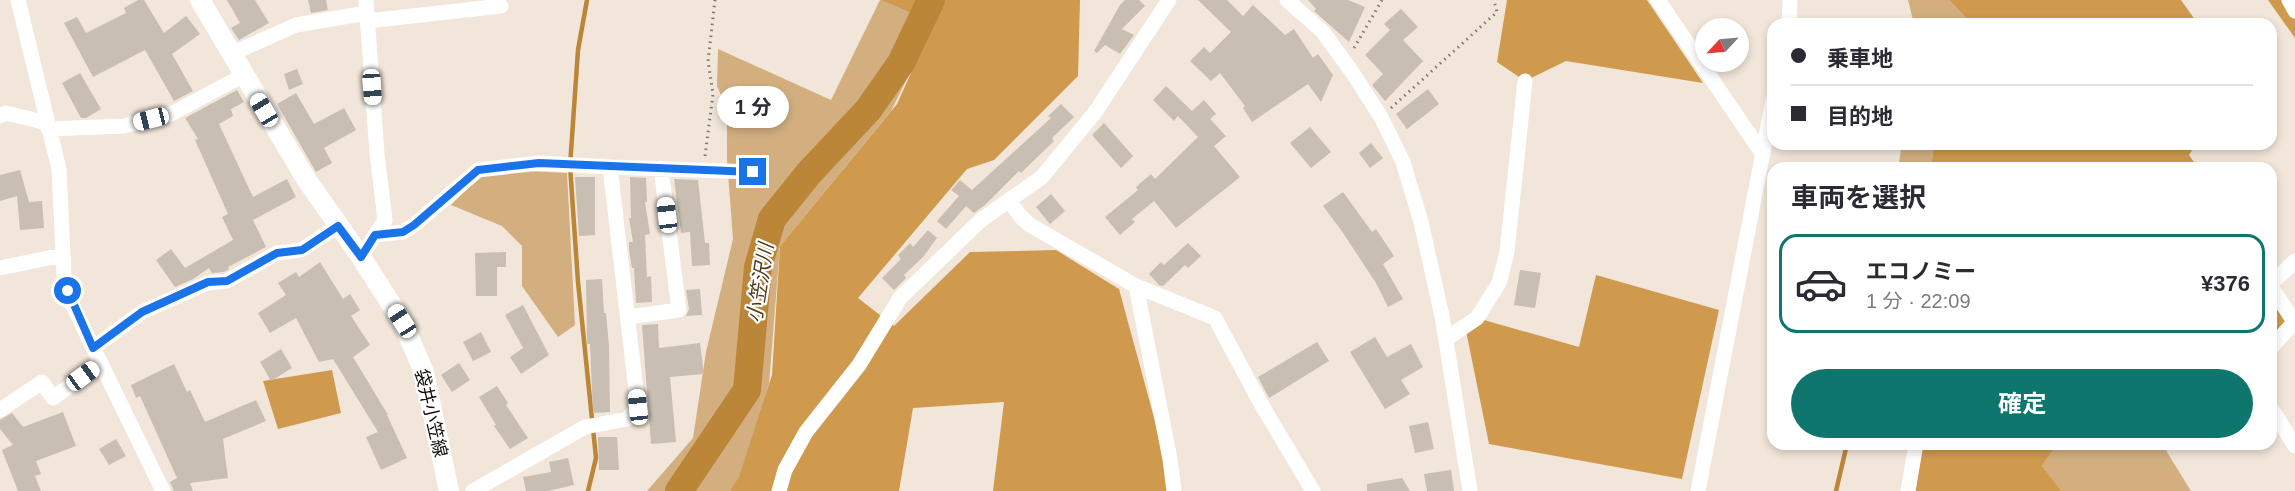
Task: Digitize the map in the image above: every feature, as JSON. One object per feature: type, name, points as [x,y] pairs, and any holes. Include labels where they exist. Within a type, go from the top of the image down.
[{"type":"main road","name":"袋井小笠線","points":[[200,0],[306,179],[361,257],[402,321],[424,372],[449,491]]},
{"type":"street","points":[[18,0],[58,169],[64,275],[72,304],[163,491]]},
{"type":"street","points":[[779,491],[784,470],[806,432],[859,365],[900,298],[981,220],[1042,177],[1096,111],[1169,0]]},
{"type":"street","points":[[1287,0],[1323,32],[1346,63],[1381,117],[1403,162],[1421,222],[1446,339],[1470,491]]},
{"type":"street","points":[[1658,0],[1765,162]]},
{"type":"street","points":[[1789,18],[1790,0]]},
{"type":"street","points":[[2289,0],[2295,11]]},
{"type":"street","points":[[231,54],[296,25],[367,11],[501,6]]},
{"type":"street","points":[[361,257],[385,220],[377,154],[367,11]]},
{"type":"street","points":[[0,116],[6,113],[47,126],[124,126],[171,114],[244,75]]},
{"type":"street","points":[[1446,339],[1477,318],[1499,283],[1508,252],[1525,81]]},
{"type":"street","points":[[1698,491],[1767,146]]},
{"type":"street","points":[[375,235],[403,232],[408,229],[478,170],[539,163],[753,172]]},
{"type":"street","points":[[473,491],[585,427],[627,420],[638,407],[610,167]]},
{"type":"street","points":[[628,317],[679,310],[661,168]]},
{"type":"street","points":[[1009,201],[1030,225],[1136,286],[1215,318],[1260,402],[1313,491]]},
{"type":"street","points":[[93,348],[142,312],[208,282],[227,281],[277,253],[302,250],[338,226]]},
{"type":"street","points":[[0,268],[63,255]]},
{"type":"street","points":[[2277,279],[2295,261]]},
{"type":"street","points":[[1136,286],[1170,459],[1174,491]]},
{"type":"street","points":[[2277,294],[2295,322],[2277,342]]},
{"type":"street","points":[[0,410],[42,382],[52,398],[101,363]]},
{"type":"street","points":[[2277,418],[2295,446]]},
{"type":"street","points":[[1908,491],[1915,450]]},
{"type":"path","points":[[704,169],[713,94],[708,61],[715,0]]},
{"type":"path","points":[[1346,63],[1382,0]]},
{"type":"path","points":[[1381,117],[1497,12],[1494,0]]},
{"type":"shaded area","points":[[880,0],[946,0],[891,111],[780,246],[769,384],[741,483],[736,491],[647,491],[693,438],[706,352],[733,239],[727,160],[727,108],[717,86],[718,49],[831,100]]},
{"type":"shaded area","points":[[881,0],[1080,0],[1078,76],[994,160],[967,169],[858,298],[894,326],[970,252],[1056,250],[1119,289],[1174,491],[993,491],[1004,402],[913,408],[899,491],[730,491],[739,477],[772,375],[780,246],[897,104],[934,22]]},
{"type":"shaded area","points":[[1507,0],[1647,0],[1703,83],[1566,61],[1525,81],[1497,62]]},
{"type":"shaded area","points":[[1908,0],[1949,0],[1966,18],[1912,18]]},
{"type":"shaded area","points":[[1949,0],[2181,0],[2194,18],[1966,18]]},
{"type":"shaded area","points":[[2268,0],[2295,0],[2295,38]]},
{"type":"shaded area","points":[[1901,150],[1933,150],[1932,162],[1899,162]]},
{"type":"shaded area","points":[[1933,150],[2192,150],[2189,155],[2194,162],[1932,162]]},
{"type":"shaded area","points":[[487,169],[567,173],[575,325],[558,337],[522,286],[522,246],[502,226],[451,205]]},
{"type":"shaded area","points":[[1596,275],[1719,310],[1682,479],[1489,444],[1465,326],[1477,318],[1579,347]]},
{"type":"shaded area","points":[[2277,296],[2289,329],[2277,342]]},
{"type":"shaded area","points":[[332,370],[341,413],[278,429],[263,381]]},
{"type":"shaded area","points":[[1915,450],[2053,450],[2042,466],[2061,491],[1908,491]]},
{"type":"shaded area","points":[[2053,450],[2166,450],[2191,491],[2059,491],[2042,466]]},
{"type":"building","points":[[138,0],[144,0],[164,33],[186,16],[200,34],[172,54],[193,91],[174,101],[145,50],[93,77],[64,23],[77,17],[86,33],[126,13],[124,8]]},
{"type":"building","points":[[227,0],[255,0],[269,23],[239,40],[231,28],[240,23]]},
{"type":"building","points":[[308,0],[326,0],[328,10],[311,13]]},
{"type":"building","points":[[1125,0],[1139,0],[1145,6],[1122,29],[1134,35],[1120,54],[1105,45],[1097,53],[1094,51]]},
{"type":"building","points":[[1198,0],[1227,0],[1243,16],[1253,5],[1285,35],[1294,29],[1313,58],[1318,54],[1333,75],[1321,102],[1308,84],[1252,122],[1243,108],[1245,106],[1220,73],[1211,81],[1190,61],[1204,47],[1210,53],[1231,32]]},
{"type":"building","points":[[1308,0],[1348,0],[1365,7],[1349,42],[1314,11],[1316,9]]},
{"type":"building","points":[[1401,9],[1418,27],[1403,40],[1423,61],[1385,101],[1372,85],[1383,74],[1365,55],[1390,30],[1384,24]]},
{"type":"building","points":[[297,69],[303,84],[289,90],[284,74]]},
{"type":"building","points":[[80,73],[101,109],[86,118],[81,118],[62,83]]},
{"type":"building","points":[[1166,86],[1192,111],[1204,100],[1216,114],[1210,119],[1226,136],[1214,146],[1240,177],[1176,228],[1154,201],[1132,219],[1135,222],[1120,235],[1105,217],[1138,190],[1136,187],[1151,174],[1155,179],[1198,137],[1178,116],[1174,121],[1153,100]]},
{"type":"building","points":[[1428,89],[1439,104],[1407,129],[1396,114]]},
{"type":"building","points":[[237,90],[244,102],[231,109],[233,116],[219,124],[253,197],[287,179],[296,197],[253,220],[266,247],[228,267],[229,269],[224,272],[212,273],[209,268],[175,287],[156,260],[171,249],[185,268],[233,240],[222,217],[228,214],[195,140],[198,139],[185,118]]},
{"type":"building","points":[[296,93],[314,124],[344,108],[356,130],[324,148],[332,163],[316,172],[277,104]]},
{"type":"building","points":[[1061,104],[1074,117],[1052,138],[1054,141],[1021,173],[1019,171],[974,213],[966,206],[946,229],[937,221],[959,196],[951,190],[960,180],[972,190],[1051,118],[1048,116]]},
{"type":"building","points":[[1104,123],[1133,156],[1121,168],[1092,135]]},
{"type":"building","points":[[1310,127],[1331,152],[1311,168],[1290,143]]},
{"type":"building","points":[[1371,143],[1383,158],[1370,168],[1359,153]]},
{"type":"building","points":[[20,170],[29,202],[42,201],[44,228],[20,230],[17,196],[0,201],[0,175]]},
{"type":"building","points":[[575,177],[595,177],[595,235],[579,236]]},
{"type":"building","points":[[630,177],[646,178],[647,202],[645,202],[650,234],[645,235],[647,277],[651,276],[652,302],[636,303],[634,268],[632,268],[629,250],[629,242],[633,242],[629,218],[631,218]]},
{"type":"building","points":[[674,179],[698,180],[705,243],[709,243],[710,265],[692,266],[690,232],[681,233]]},
{"type":"building","points":[[1343,192],[1372,232],[1376,229],[1394,256],[1383,264],[1403,299],[1388,307],[1376,283],[1323,206]]},
{"type":"building","points":[[1051,194],[1065,211],[1050,224],[1036,207]]},
{"type":"building","points":[[928,230],[937,238],[923,257],[904,275],[906,278],[894,290],[882,278],[901,259],[898,255],[910,243],[913,247]]},
{"type":"building","points":[[1188,243],[1201,256],[1188,268],[1185,265],[1163,286],[1159,285],[1149,274],[1161,262],[1164,265]]},
{"type":"building","points":[[506,252],[506,267],[497,267],[497,296],[476,296],[475,253]]},
{"type":"building","points":[[320,262],[343,299],[350,294],[360,310],[351,316],[370,345],[353,357],[388,415],[407,458],[381,470],[366,437],[378,432],[333,359],[319,362],[296,318],[270,333],[258,313],[286,295],[278,283],[296,272],[299,277]]},
{"type":"building","points":[[1520,270],[1541,273],[1535,308],[1514,305]]},
{"type":"building","points":[[602,279],[609,346],[610,412],[593,413],[590,344],[587,344],[586,280]]},
{"type":"building","points":[[700,289],[702,315],[686,316],[689,309],[686,290]]},
{"type":"building","points":[[523,305],[549,355],[521,374],[510,357],[523,348],[505,315]]},
{"type":"building","points":[[658,324],[659,348],[700,343],[704,374],[670,377],[676,442],[651,444],[642,325]]},
{"type":"building","points":[[481,332],[491,352],[473,361],[463,342]]},
{"type":"building","points":[[1375,337],[1387,357],[1411,344],[1423,367],[1401,380],[1410,394],[1385,409],[1350,352]]},
{"type":"building","points":[[1317,342],[1329,361],[1269,398],[1258,377]]},
{"type":"building","points":[[281,349],[292,368],[271,381],[260,362]]},
{"type":"building","points":[[459,363],[470,380],[452,392],[441,375]]},
{"type":"building","points":[[174,364],[187,392],[190,390],[205,422],[256,400],[266,421],[223,439],[228,478],[190,483],[193,491],[174,491],[170,482],[177,478],[140,396],[136,398],[131,385]]},
{"type":"building","points":[[497,386],[508,403],[506,405],[528,438],[510,449],[494,426],[496,425],[479,397]]},
{"type":"building","points":[[63,412],[76,446],[36,461],[41,474],[35,476],[41,491],[18,491],[2,450],[13,445],[0,429],[0,420],[12,413],[23,427]]},
{"type":"building","points":[[1428,422],[1434,449],[1415,453],[1409,426]]},
{"type":"building","points":[[598,437],[617,437],[619,470],[599,470]]},
{"type":"building","points":[[116,439],[126,456],[109,465],[99,449]]},
{"type":"building","points":[[568,458],[574,485],[548,491],[526,491],[523,477],[551,472],[549,462]]},
{"type":"building","points":[[1451,470],[1454,491],[1427,491],[1424,474]]},
{"type":"building","points":[[1402,478],[1410,491],[1367,491],[1367,484]]},
{"type":"waterway","points":[[587,0],[578,50],[570,166],[578,282],[596,458],[588,491]]},
{"type":"waterway","name":"小笠沢川","points":[[679,491],[747,390],[758,267],[772,219],[809,173],[868,110],[901,63],[931,0]]},
{"type":"waterway","points":[[1836,491],[1846,450]]},
{"type":"route","points":[[68,291],[93,348],[142,312],[208,282],[227,281],[277,253],[302,250],[338,226],[361,257],[375,235],[403,232],[478,170],[539,163],[753,172]]}]
